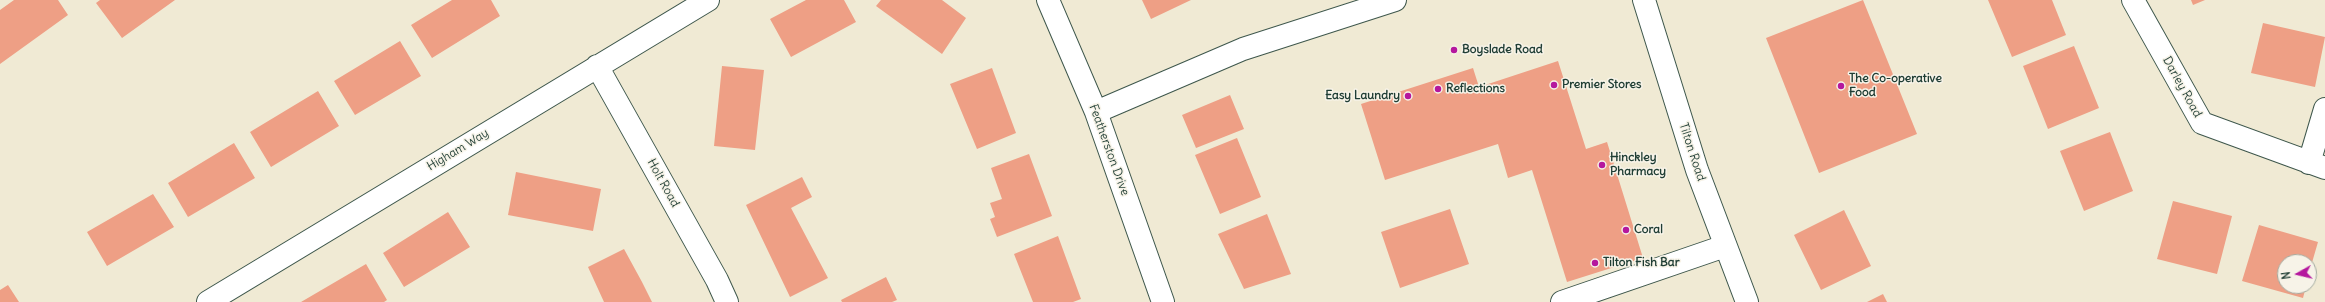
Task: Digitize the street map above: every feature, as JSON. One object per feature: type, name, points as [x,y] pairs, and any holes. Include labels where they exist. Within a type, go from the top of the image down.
[{"type":"street","name":"Higham Way","points":[[208,302],[708,0]]},
{"type":"street","name":"Featherston Drive","points":[[1048,0],[1096,112],[1163,302]]},
{"type":"street","points":[[1096,112],[1242,49],[1395,0]]},
{"type":"street","name":"Tilton Road","points":[[1644,0],[1697,170],[1747,302]]},
{"type":"street","name":"Darley Road","points":[[2133,0],[2202,123],[2317,165]]},
{"type":"street","name":"Holt Road","points":[[597,66],[717,280],[726,302]]},
{"type":"street","points":[[2317,165],[2325,110]]},
{"type":"street","points":[[1562,302],[1725,246]]},
{"type":"building","points":[[14,0],[58,0],[68,15],[0,64],[0,10]]},
{"type":"building","points":[[100,0],[175,0],[122,38],[96,3]]},
{"type":"building","points":[[452,0],[491,0],[500,16],[432,58],[411,25]]},
{"type":"building","points":[[806,0],[844,0],[856,22],[791,57],[770,19]]},
{"type":"building","points":[[881,0],[942,0],[966,18],[942,54],[876,6]]},
{"type":"building","points":[[1142,0],[1191,0],[1151,19]]},
{"type":"building","name":"The Co-operative Food","points":[[1863,0],[1917,134],[1819,173],[1766,38]]},
{"type":"building","points":[[1988,0],[2052,0],[2066,35],[2012,57]]},
{"type":"building","points":[[2191,0],[2205,0],[2193,5]]},
{"type":"building","points":[[2263,23],[2325,37],[2315,87],[2251,73]]},
{"type":"building","points":[[400,41],[421,76],[355,115],[334,81]]},
{"type":"building","points":[[2074,46],[2099,108],[2048,129],[2023,66]]},
{"type":"building","points":[[1558,61],[1586,149],[1607,142],[1643,258],[1567,282],[1532,170],[1508,178],[1498,144],[1385,180],[1361,104],[1473,68],[1479,87]]},
{"type":"building","points":[[722,66],[764,70],[755,150],[714,146]]},
{"type":"building","points":[[992,68],[1016,133],[977,149],[950,84]]},
{"type":"building","points":[[318,91],[339,126],[271,167],[250,132]]},
{"type":"building","points":[[1230,95],[1244,129],[1196,148],[1182,115]]},
{"type":"building","points":[[2110,132],[2133,191],[2084,211],[2060,151]]},
{"type":"building","points":[[1237,138],[1261,197],[1220,214],[1195,155]]},
{"type":"building","points":[[234,143],[255,178],[188,217],[168,183]]},
{"type":"building","points":[[1029,154],[1052,216],[997,237],[990,219],[995,217],[990,203],[1002,199],[991,168]]},
{"type":"building","points":[[516,172],[601,189],[593,231],[508,215]]},
{"type":"building","points":[[802,177],[812,197],[791,208],[828,278],[790,297],[746,205]]},
{"type":"building","points":[[153,194],[174,227],[107,266],[87,232]]},
{"type":"building","points":[[2173,201],[2232,216],[2217,274],[2157,259]]},
{"type":"building","points":[[1450,209],[1469,264],[1400,288],[1381,232]]},
{"type":"building","points":[[1844,210],[1871,266],[1821,290],[1794,235]]},
{"type":"building","points":[[448,212],[470,247],[404,287],[383,253]]},
{"type":"building","points":[[1267,214],[1291,274],[1244,289],[1218,234]]},
{"type":"building","points":[[2259,225],[2318,242],[2315,254],[2277,254],[2277,291],[2242,281]]},
{"type":"building","points":[[1058,236],[1081,299],[1073,302],[1033,302],[1014,254]]},
{"type":"building","points":[[624,249],[652,302],[604,302],[588,267]]},
{"type":"building","points":[[366,264],[387,300],[384,302],[301,302]]},
{"type":"building","points":[[886,277],[897,300],[892,302],[842,302],[841,300]]},
{"type":"building","points":[[8,285],[19,302],[0,302],[0,290]]},
{"type":"building","points":[[1883,294],[1887,302],[1867,302]]},
{"type":"building","points":[[2289,294],[2304,294],[2303,298]]},
{"type":"place","name":"Boyslade Road","points":[[1454,50]]},
{"type":"place","name":"Premier Stores","points":[[1554,85]]},
{"type":"place","name":"The Co-operative Food","points":[[1841,86]]},
{"type":"place","name":"Reflections","points":[[1438,89]]},
{"type":"place","name":"Easy Laundry","points":[[1408,96]]},
{"type":"place","name":"Hinckley Pharmacy","points":[[1602,165]]},
{"type":"place","name":"Coral","points":[[1626,230]]},
{"type":"place","name":"Tilton Fish Bar","points":[[1595,263]]}]
